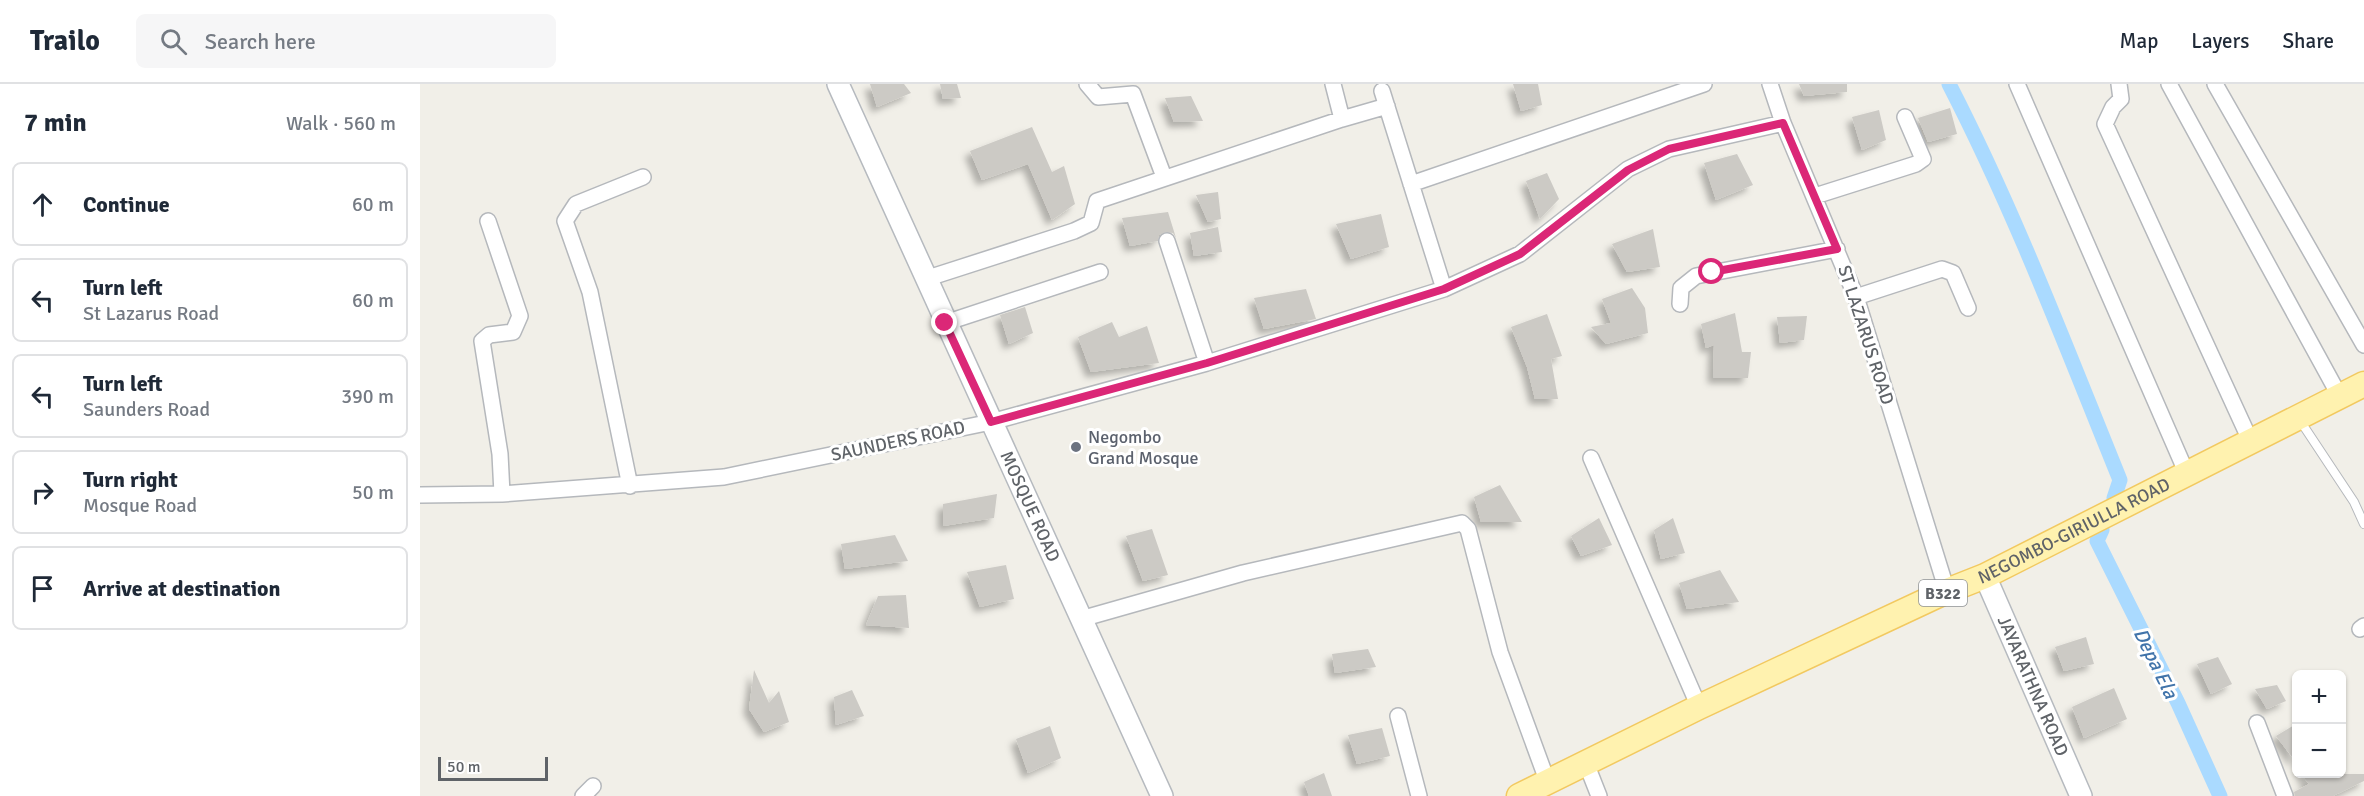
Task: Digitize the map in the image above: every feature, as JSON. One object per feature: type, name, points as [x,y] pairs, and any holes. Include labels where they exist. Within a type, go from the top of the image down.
[{"type":"main road","name":"NEGOMBO-GIRIULLA ROAD","points":[[1519,796],[1699,707],[1947,591],[1985,576],[2364,384]]},
{"type":"street","points":[[1087,84],[1098,97],[1133,94],[1164,177]]},
{"type":"street","points":[[1327,84],[1333,84],[1342,119]]},
{"type":"street","points":[[1411,184],[1704,84]]},
{"type":"street","name":"ST LAZARUS ROAD","points":[[1770,84],[1783,123],[1856,297],[1947,591]]},
{"type":"street","points":[[2017,84],[2187,474]]},
{"type":"street","points":[[2119,84],[2121,99],[2113,107],[2105,123],[2250,440]]},
{"type":"street","points":[[2169,84],[2339,395]]},
{"type":"street","points":[[2215,84],[2364,345]]},
{"type":"street","name":"MOSQUE ROAD","points":[[842,86],[925,279],[1162,796]]},
{"type":"street","points":[[925,279],[1074,231],[1091,223],[1097,201],[1342,119],[1384,98],[1444,289]]},
{"type":"street","points":[[1815,196],[1916,164],[1923,159],[1922,150],[1905,117]]},
{"type":"street","name":"SAUNDERS ROAD","points":[[420,495],[502,494],[724,477],[991,422],[1207,363],[1444,289],[1520,254],[1628,170],[1669,149],[1783,123]]},
{"type":"street","points":[[630,486],[590,292],[565,220],[576,204],[643,177]]},
{"type":"street","points":[[488,221],[520,316],[513,332],[489,335],[482,341],[500,454],[502,494]]},
{"type":"street","points":[[1167,241],[1207,363]]},
{"type":"street","points":[[1680,304],[1681,288],[1696,276],[1837,249]]},
{"type":"street","points":[[1856,297],[1942,269],[1953,273],[1968,308]]},
{"type":"street","points":[[945,323],[1100,272]]},
{"type":"street","points":[[1590,458],[1699,707]]},
{"type":"street","points":[[1081,619],[1243,573],[1462,524],[1468,529],[1500,652],[1548,783]]},
{"type":"street","name":"JAYARATHNA ROAD","points":[[1985,576],[2081,796]]},
{"type":"street","points":[[1398,716],[1419,796]]},
{"type":"street","points":[[2257,723],[2285,796]]},
{"type":"street","points":[[1586,763],[1599,796]]},
{"type":"lane","points":[[2298,417],[2354,502],[2364,524]]},
{"type":"building","points":[[870,84],[904,84],[911,93],[877,107]]},
{"type":"building","points":[[940,84],[957,84],[961,98],[943,99]]},
{"type":"building","points":[[1513,84],[1538,84],[1542,105],[1521,111]]},
{"type":"building","points":[[1799,84],[1847,84],[1847,92],[1804,96]]},
{"type":"building","points":[[1191,96],[1203,121],[1174,122],[1165,98]]},
{"type":"building","points":[[1950,108],[1957,134],[1928,142],[1918,118]]},
{"type":"building","points":[[1879,110],[1886,140],[1862,150],[1852,117]]},
{"type":"building","points":[[1032,127],[1052,172],[1064,166],[1075,204],[1052,220],[1028,164],[982,180],[970,151]]},
{"type":"building","points":[[1737,154],[1753,185],[1716,200],[1704,163]]},
{"type":"building","points":[[1547,173],[1559,199],[1540,219],[1526,181]]},
{"type":"building","points":[[1218,192],[1221,219],[1208,222],[1196,195]]},
{"type":"building","points":[[1168,212],[1176,238],[1173,233],[1165,232],[1159,235],[1158,241],[1130,246],[1122,218]]},
{"type":"building","points":[[1381,214],[1389,247],[1351,259],[1336,224]]},
{"type":"building","points":[[1218,227],[1222,252],[1194,256],[1190,233]]},
{"type":"building","points":[[1653,229],[1660,267],[1627,272],[1612,244]]},
{"type":"building","points":[[1632,288],[1645,308],[1648,333],[1606,344],[1591,327],[1611,323],[1602,299]]},
{"type":"building","points":[[1306,289],[1316,319],[1264,329],[1254,298]]},
{"type":"building","points":[[1025,307],[1033,333],[1009,344],[1000,315]]},
{"type":"building","points":[[1735,313],[1742,352],[1751,352],[1748,378],[1713,378],[1714,345],[1706,348],[1701,324]]},
{"type":"building","points":[[1547,314],[1562,356],[1551,359],[1558,399],[1535,399],[1527,367],[1511,327]]},
{"type":"building","points":[[1807,316],[1804,340],[1780,343],[1777,317]]},
{"type":"building","points":[[1112,322],[1119,337],[1147,326],[1159,363],[1091,372],[1078,337]]},
{"type":"building","points":[[1500,485],[1522,522],[1481,522],[1474,497]]},
{"type":"building","points":[[997,494],[994,518],[943,526],[943,504]]},
{"type":"building","points":[[1599,518],[1612,545],[1581,556],[1571,536]]},
{"type":"building","points":[[1673,518],[1685,553],[1661,559],[1654,530]]},
{"type":"building","points":[[1152,529],[1168,575],[1143,581],[1126,536]]},
{"type":"building","points":[[895,535],[908,561],[845,569],[841,544]]},
{"type":"building","points":[[1006,565],[1014,599],[980,607],[967,572]]},
{"type":"building","points":[[1720,570],[1739,602],[1687,609],[1679,583]]},
{"type":"building","points":[[906,595],[909,628],[866,625],[878,596]]},
{"type":"building","points":[[2086,637],[2094,664],[2064,671],[2055,647]]},
{"type":"building","points":[[1368,649],[1376,667],[1335,673],[1332,654]]},
{"type":"building","points":[[2218,657],[2232,684],[2211,694],[2197,664]]},
{"type":"building","points":[[754,670],[769,703],[779,691],[789,722],[764,732],[749,709]]},
{"type":"building","points":[[2277,685],[2286,701],[2267,709],[2255,689]]},
{"type":"building","points":[[2114,688],[2127,719],[2084,738],[2072,707]]},
{"type":"building","points":[[852,690],[864,716],[836,725],[834,697]]},
{"type":"building","points":[[1050,726],[1061,758],[1028,773],[1016,739]]},
{"type":"building","points":[[2292,726],[2292,757],[2276,736]]},
{"type":"building","points":[[1382,728],[1390,756],[1357,764],[1348,735]]},
{"type":"building","points":[[1324,773],[1332,796],[1309,796],[1304,782]]},
{"type":"building","points":[[2346,774],[2364,774],[2364,781],[2333,796],[2295,796],[2294,792],[2309,784],[2304,778],[2346,778]]},
{"type":"waterway","points":[[1949,84],[2018,230],[2120,480],[2114,498]]},
{"type":"waterway","name":"Depa Ela","points":[[2102,530],[2097,541],[2178,703],[2220,796]]},
{"type":"place","name":"Negombo Grand Mosque","points":[[1076,447]]},
{"type":"route","points":[[945,323],[991,422],[1207,363],[1444,289],[1520,254],[1628,170],[1669,149],[1783,123],[1837,249],[1712,272]]}]
